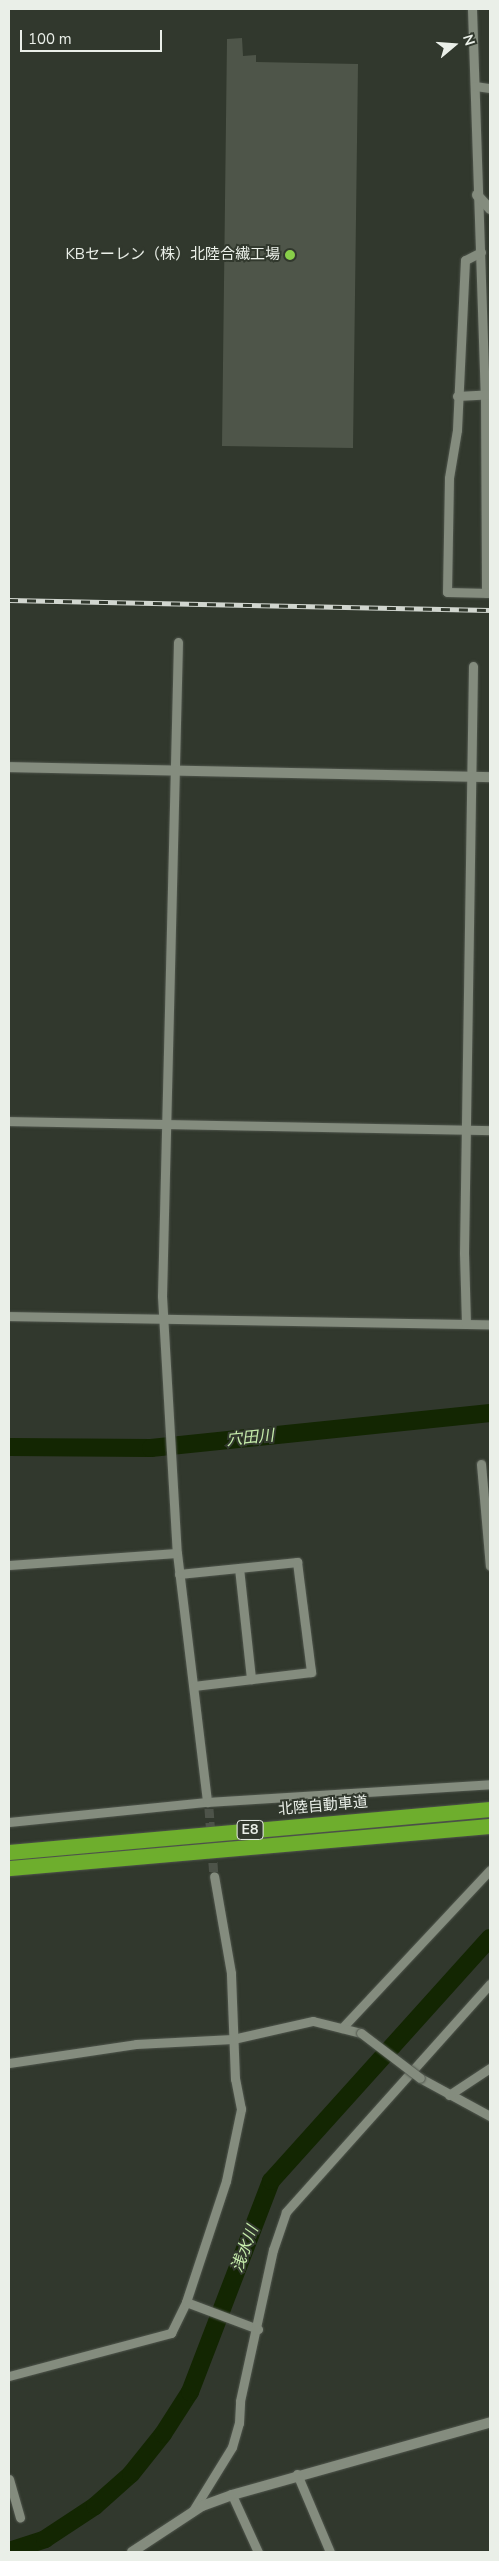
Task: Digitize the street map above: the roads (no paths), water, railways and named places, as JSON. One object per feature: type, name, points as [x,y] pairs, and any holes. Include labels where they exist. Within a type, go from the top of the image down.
[{"type":"highway","name":"北陸自動車道","points":[[9,1852],[490,1809]]},
{"type":"highway","name":"E8","points":[[9,1868],[490,1826]]},
{"type":"street","points":[[472,9],[477,195],[481,252],[488,394],[488,593],[447,592],[449,478],[457,430],[457,396],[465,260],[481,252]]},
{"type":"street","points":[[475,86],[490,88]]},
{"type":"street","points":[[477,195],[490,209]]},
{"type":"street","points":[[457,396],[488,394]]},
{"type":"street","points":[[178,642],[165,1124],[164,1320],[177,1553],[207,1802]]},
{"type":"street","points":[[466,1324],[466,1130],[473,666]]},
{"type":"street","points":[[9,767],[490,777]]},
{"type":"street","points":[[9,1121],[490,1130]]},
{"type":"street","points":[[9,1316],[490,1324]]},
{"type":"street","points":[[481,1464],[490,1566]]},
{"type":"street","points":[[9,1565],[177,1553]]},
{"type":"street","points":[[179,1574],[297,1562],[311,1672],[194,1686]]},
{"type":"street","points":[[239,1568],[252,1679]]},
{"type":"street","points":[[9,1822],[207,1802],[490,1784]]},
{"type":"street","points":[[207,1790],[207,1802]]},
{"type":"street","points":[[342,2028],[490,1870]]},
{"type":"street","points":[[9,2376],[171,2334],[190,2303],[226,2180],[241,2109],[232,2039],[231,1973],[214,1876]]},
{"type":"street","points":[[190,2514],[232,2447],[273,2250],[286,2212],[490,1984]]},
{"type":"street","points":[[9,2063],[136,2044],[232,2039],[313,2021],[361,2033],[420,2078],[490,2116]]},
{"type":"street","points":[[449,2095],[490,2068]]},
{"type":"street","points":[[190,2303],[258,2329]]},
{"type":"street","points":[[132,2552],[190,2514],[232,2495],[297,2474],[490,2422]]},
{"type":"street","points":[[297,2474],[330,2552]]},
{"type":"street","points":[[9,2480],[20,2517]]},
{"type":"street","points":[[232,2495],[258,2552]]},
{"type":"waterway","name":"穴田川","points":[[9,1447],[151,1448],[490,1413]]},
{"type":"waterway","name":"浅水川","points":[[9,2551],[45,2539],[95,2506],[131,2474],[163,2434],[190,2392],[271,2181],[490,1938]]},
{"type":"tunnel","points":[[208,1795],[214,1876]]},
{"type":"railway","points":[[9,600],[490,610]]},
{"type":"place","name":"KBセーレン（株）北陸合繊工場","points":[[290,255]]}]
